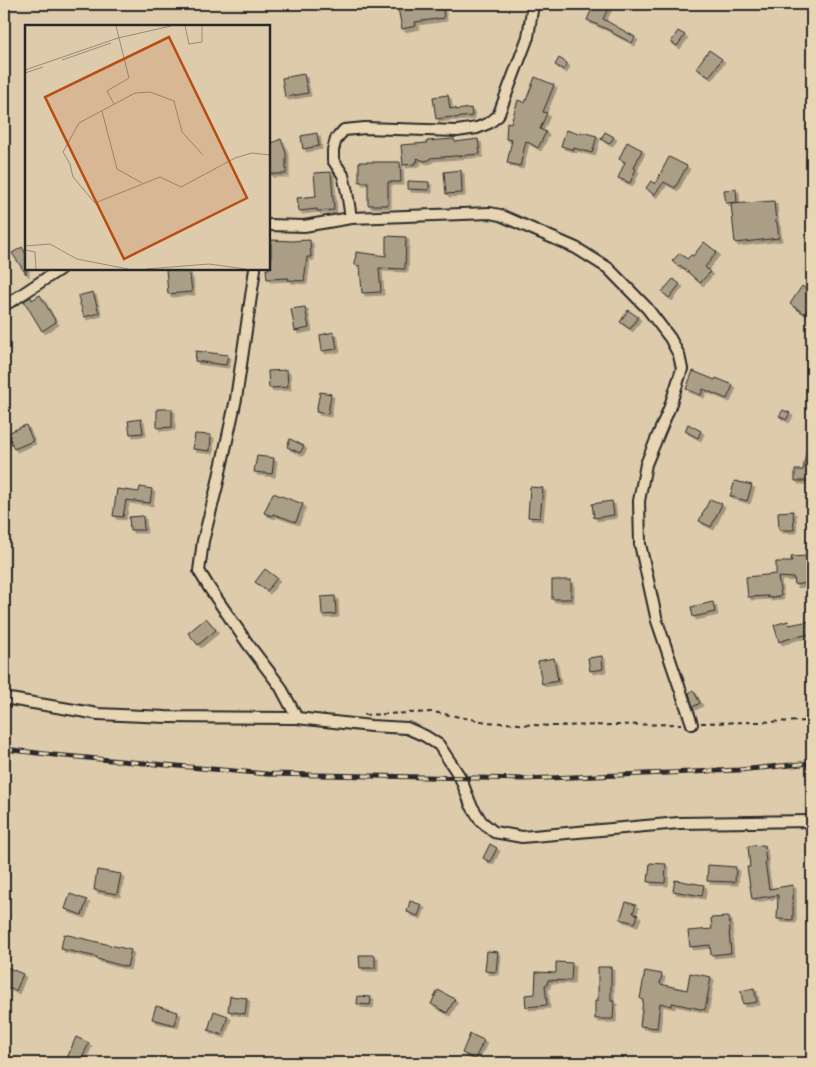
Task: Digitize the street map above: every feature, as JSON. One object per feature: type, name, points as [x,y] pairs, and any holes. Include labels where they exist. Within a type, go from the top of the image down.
[{"type":"street","points":[[352,218],[343,175],[333,160],[336,139],[344,130],[365,128],[457,131],[477,128],[489,123],[498,116],[528,37],[532,4]]},
{"type":"street","points":[[270,225],[304,226],[352,218],[490,213],[500,215],[576,248],[608,268],[647,308],[670,338],[679,355],[682,369],[646,464],[639,501],[640,544],[656,621],[692,724]]},
{"type":"street","points":[[4,305],[58,270]]},
{"type":"street","points":[[255,270],[236,399],[203,541],[199,571],[248,644],[280,686],[297,718]]},
{"type":"street","points":[[4,698],[98,714],[166,717],[297,718],[407,728],[439,745],[460,778],[471,805],[481,821],[494,832],[522,837],[680,822],[812,821]]},
{"type":"path","points":[[364,715],[433,712],[487,722],[550,726],[812,720]]},
{"type":"building","points":[[424,4],[442,4],[444,18],[415,22],[416,26],[402,29],[398,8]]},
{"type":"building","points":[[594,4],[610,4],[603,19],[635,37],[632,43],[587,20]]},
{"type":"building","points":[[678,31],[685,35],[677,46],[671,42]]},
{"type":"building","points":[[709,50],[722,59],[709,77],[696,68]]},
{"type":"building","points":[[559,58],[567,63],[564,70],[555,65]]},
{"type":"building","points":[[304,74],[308,93],[285,97],[282,78]]},
{"type":"building","points":[[535,77],[554,85],[543,112],[547,113],[540,129],[546,132],[538,148],[526,141],[520,166],[507,163],[512,140],[506,139],[507,122],[511,123],[518,100],[525,103]]},
{"type":"building","points":[[448,95],[450,109],[471,108],[472,116],[436,119],[433,97]]},
{"type":"building","points":[[566,130],[597,136],[592,153],[561,146]]},
{"type":"building","points":[[605,132],[614,137],[609,144],[601,139]]},
{"type":"building","points":[[317,133],[319,146],[303,149],[301,136]]},
{"type":"building","points":[[281,139],[286,153],[286,174],[270,174],[270,144]]},
{"type":"building","points":[[454,139],[455,142],[478,139],[480,154],[430,158],[424,161],[417,158],[418,162],[415,162],[415,164],[403,165],[401,145]]},
{"type":"building","points":[[627,142],[642,150],[630,183],[618,178],[625,162],[619,159]]},
{"type":"building","points":[[669,157],[687,166],[675,188],[664,182],[654,195],[646,188],[651,181],[655,184]]},
{"type":"building","points":[[359,162],[400,162],[401,182],[388,182],[388,205],[368,205],[368,182],[359,182]]},
{"type":"building","points":[[461,170],[462,193],[446,194],[444,172]]},
{"type":"building","points":[[331,172],[334,210],[299,211],[297,198],[316,196],[314,173]]},
{"type":"building","points":[[408,181],[429,182],[429,190],[408,189]]},
{"type":"building","points":[[736,189],[737,202],[726,203],[724,190]]},
{"type":"building","points":[[774,201],[779,238],[735,243],[731,204]]},
{"type":"building","points":[[386,236],[406,237],[405,269],[379,268],[381,292],[362,293],[360,266],[355,265],[356,252],[386,256]]},
{"type":"building","points":[[271,240],[310,240],[311,257],[307,257],[304,281],[288,280],[289,278],[267,279],[266,270],[270,270]]},
{"type":"building","points":[[704,242],[717,252],[705,267],[710,272],[700,283],[680,265],[678,267],[672,261],[680,253],[687,259],[691,255],[693,256]]},
{"type":"building","points":[[22,247],[25,252],[26,274],[12,253]]},
{"type":"building","points":[[166,270],[188,270],[192,292],[168,294]]},
{"type":"building","points":[[673,279],[680,284],[669,298],[662,292]]},
{"type":"building","points":[[802,286],[812,293],[812,304],[805,314],[790,304]]},
{"type":"building","points":[[93,292],[99,313],[84,317],[78,296]]},
{"type":"building","points":[[40,295],[56,322],[42,331],[24,301],[31,297],[32,300]]},
{"type":"building","points":[[305,307],[309,328],[295,331],[291,309]]},
{"type":"building","points":[[628,310],[638,317],[630,329],[620,322]]},
{"type":"building","points":[[334,332],[337,349],[322,351],[320,335]]},
{"type":"building","points":[[196,351],[228,355],[226,365],[195,361]]},
{"type":"building","points":[[287,370],[288,387],[269,388],[268,371]]},
{"type":"building","points":[[693,371],[733,385],[727,399],[703,389],[701,395],[686,389]]},
{"type":"building","points":[[320,392],[331,394],[328,414],[316,412]]},
{"type":"building","points":[[157,409],[172,409],[172,427],[157,428]]},
{"type":"building","points":[[783,410],[790,413],[786,420],[779,416]]},
{"type":"building","points":[[141,419],[143,433],[130,434],[128,421]]},
{"type":"building","points":[[688,424],[701,431],[698,438],[685,431]]},
{"type":"building","points":[[26,425],[33,441],[14,449],[7,433]]},
{"type":"building","points":[[195,434],[211,435],[210,451],[193,449]]},
{"type":"building","points":[[290,439],[304,446],[300,453],[287,447]]},
{"type":"building","points":[[808,441],[812,442],[812,481],[795,481],[795,470],[803,470]]},
{"type":"building","points":[[257,456],[274,458],[272,474],[254,472]]},
{"type":"building","points":[[735,481],[752,485],[747,501],[730,496]]},
{"type":"building","points":[[140,487],[152,489],[150,503],[126,500],[123,517],[113,516],[117,489],[139,492]]},
{"type":"building","points":[[530,487],[543,488],[540,518],[528,517]]},
{"type":"building","points":[[273,493],[303,504],[296,522],[264,513]]},
{"type":"building","points":[[710,499],[722,504],[711,527],[699,521]]},
{"type":"building","points":[[612,501],[614,515],[594,518],[592,504]]},
{"type":"building","points":[[793,511],[794,530],[779,530],[778,512]]},
{"type":"building","points":[[143,516],[144,530],[130,530],[129,517]]},
{"type":"building","points":[[807,556],[808,570],[805,570],[807,583],[795,585],[794,578],[778,577],[781,596],[768,598],[768,596],[748,597],[746,577],[776,574],[776,562],[792,562],[791,557]]},
{"type":"building","points":[[265,569],[277,578],[267,591],[255,582]]},
{"type":"building","points":[[552,580],[571,580],[571,599],[552,599]]},
{"type":"building","points":[[335,596],[336,614],[322,615],[321,597]]},
{"type":"building","points":[[713,602],[715,612],[693,617],[691,607]]},
{"type":"building","points":[[206,618],[216,630],[198,645],[188,633]]},
{"type":"building","points":[[788,621],[789,625],[810,621],[812,634],[779,642],[774,625]]},
{"type":"building","points":[[602,656],[603,669],[590,671],[588,658]]},
{"type":"building","points":[[554,658],[558,681],[542,684],[538,661]]},
{"type":"building","points":[[693,690],[700,703],[693,707],[689,693]]},
{"type":"building","points":[[490,844],[497,848],[490,862],[483,858]]},
{"type":"building","points":[[764,845],[769,889],[793,885],[793,920],[777,919],[778,895],[752,899],[747,867],[750,867],[748,846]]},
{"type":"building","points":[[650,863],[666,864],[665,883],[648,882]]},
{"type":"building","points":[[708,865],[736,867],[735,882],[707,881]]},
{"type":"building","points":[[97,870],[121,874],[117,894],[94,890]]},
{"type":"building","points":[[675,880],[704,885],[702,896],[673,891]]},
{"type":"building","points":[[70,894],[87,900],[82,915],[65,909]]},
{"type":"building","points":[[410,901],[422,905],[418,916],[407,912]]},
{"type":"building","points":[[626,902],[636,905],[633,913],[638,915],[635,923],[620,919]]},
{"type":"building","points":[[729,917],[731,953],[711,955],[710,945],[690,947],[688,931],[712,929],[711,918]]},
{"type":"building","points":[[64,934],[131,950],[127,967],[97,959],[97,957],[61,949]]},
{"type":"building","points":[[487,951],[498,952],[496,972],[485,971]]},
{"type":"building","points":[[359,955],[375,955],[375,968],[360,968]]},
{"type":"building","points":[[556,962],[572,963],[571,981],[548,980],[547,985],[545,985],[547,1005],[526,1007],[525,995],[535,994],[536,972],[556,973]]},
{"type":"building","points":[[4,966],[23,974],[16,991],[4,986]]},
{"type":"building","points":[[598,967],[611,967],[611,1001],[614,1001],[613,1019],[595,1019],[595,1001],[598,1001]]},
{"type":"building","points":[[645,971],[662,974],[660,984],[687,990],[690,973],[711,977],[705,1010],[672,1003],[672,1006],[660,1003],[657,1028],[640,1026],[643,1000],[640,999]]},
{"type":"building","points":[[754,988],[757,1002],[743,1004],[741,991]]},
{"type":"building","points":[[438,990],[455,999],[447,1013],[431,1004]]},
{"type":"building","points":[[230,996],[247,998],[245,1014],[228,1011]]},
{"type":"building","points":[[358,996],[371,997],[370,1005],[357,1004]]},
{"type":"building","points":[[156,1006],[178,1012],[175,1025],[152,1019]]},
{"type":"building","points":[[214,1011],[228,1016],[222,1035],[208,1030]]},
{"type":"building","points":[[470,1034],[484,1040],[475,1059],[462,1053]]},
{"type":"building","points":[[76,1037],[89,1043],[80,1063],[65,1063]]},
{"type":"railway","points":[[4,749],[267,774],[525,779],[739,770],[812,763]]}]
